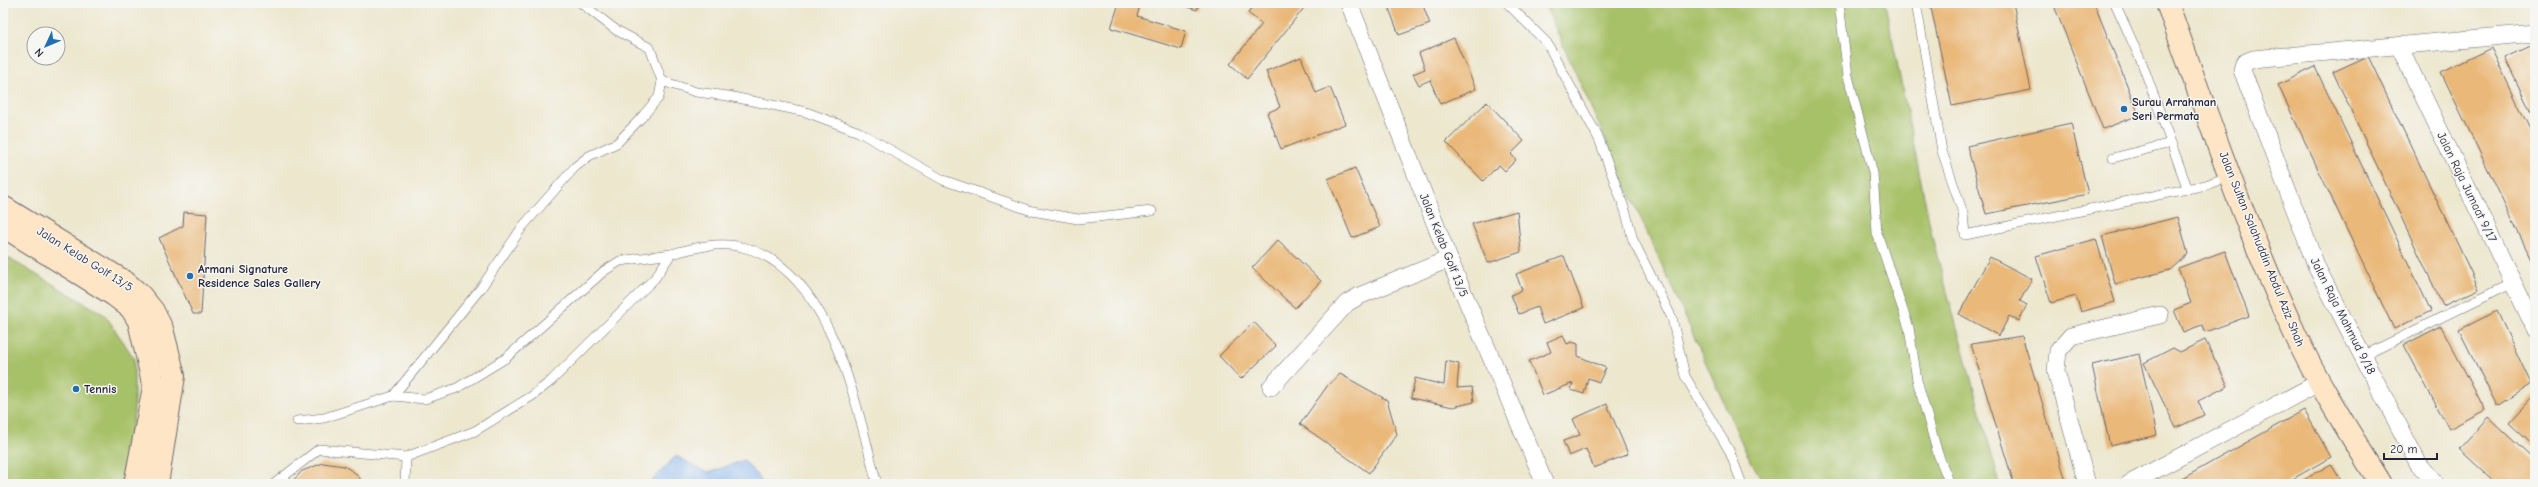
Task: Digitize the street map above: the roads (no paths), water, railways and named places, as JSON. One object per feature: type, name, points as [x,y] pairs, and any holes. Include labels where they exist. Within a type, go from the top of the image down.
[{"type":"street","name":"Jalan Kelab Golf 13/5","points":[[1349,3],[1449,259],[1545,484]]},
{"type":"street","name":"Jalan Sultan Salahuddin Abdul Aziz Shah","points":[[2167,3],[2230,176],[2295,334],[2320,382],[2381,484]]},
{"type":"street","points":[[2399,46],[2535,33]]},
{"type":"street","name":"Jalan Raja Mahmud 9/18","points":[[2399,46],[2252,59],[2244,63],[2242,70],[2317,268],[2418,463],[2436,484]]},
{"type":"street","name":"Jalan Raja Jumaat 9/17","points":[[2399,46],[2535,328]]},
{"type":"street","name":"Jalan Kelab Golf 13/5","points":[[3,207],[125,282],[140,294],[153,311],[162,329],[174,376],[157,484]]},
{"type":"street","points":[[3,226],[114,295],[131,308],[139,322],[154,388],[135,484]]},
{"type":"street","points":[[1271,387],[1347,303],[1359,296],[1449,259]]},
{"type":"street","points":[[2087,484],[2056,371],[2058,351],[2071,336],[2160,315]]},
{"type":"street","points":[[2129,484],[2320,382]]},
{"type":"lane","points":[[393,396],[481,288],[523,226],[575,167],[589,156],[617,143],[659,98],[662,81],[650,48],[616,30],[581,3]]},
{"type":"lane","points":[[1507,3],[1547,43],[1599,139],[1626,213],[1633,240],[1672,318],[1685,376],[1729,450],[1742,484]]},
{"type":"lane","points":[[1839,3],[1848,76],[1873,173],[1877,233],[1909,328],[1917,380],[1938,454],[1950,484]]},
{"type":"lane","points":[[1916,3],[1942,151],[1963,213],[1964,235],[2206,184],[2230,176]]},
{"type":"lane","points":[[2115,3],[2142,63],[2187,187]]},
{"type":"lane","points":[[662,81],[696,92],[728,96],[806,112],[859,132],[943,180],[1032,211],[1078,220],[1152,211]]},
{"type":"lane","points":[[2113,158],[2171,143]]},
{"type":"lane","points":[[297,421],[324,418],[393,396],[425,399],[457,388],[506,358],[604,271],[620,261],[670,254],[699,246],[742,246],[765,256],[787,270],[804,290],[829,326],[849,382],[877,484]]},
{"type":"lane","points":[[274,484],[319,449],[406,457],[475,431],[532,396],[551,381],[655,278],[670,254]]},
{"type":"lane","points":[[2362,356],[2513,282]]},
{"type":"lane","points":[[405,484],[406,457]]},
{"type":"water","points":[[676,456],[708,473],[744,460],[764,484],[649,484]]},
{"type":"place","name":"Surau Arrahman Seri Permata","points":[[2124,109]]},
{"type":"place","name":"Armani Signature Residence Sales Gallery","points":[[190,276]]},
{"type":"place","name":"Tennis","points":[[76,389]]}]
